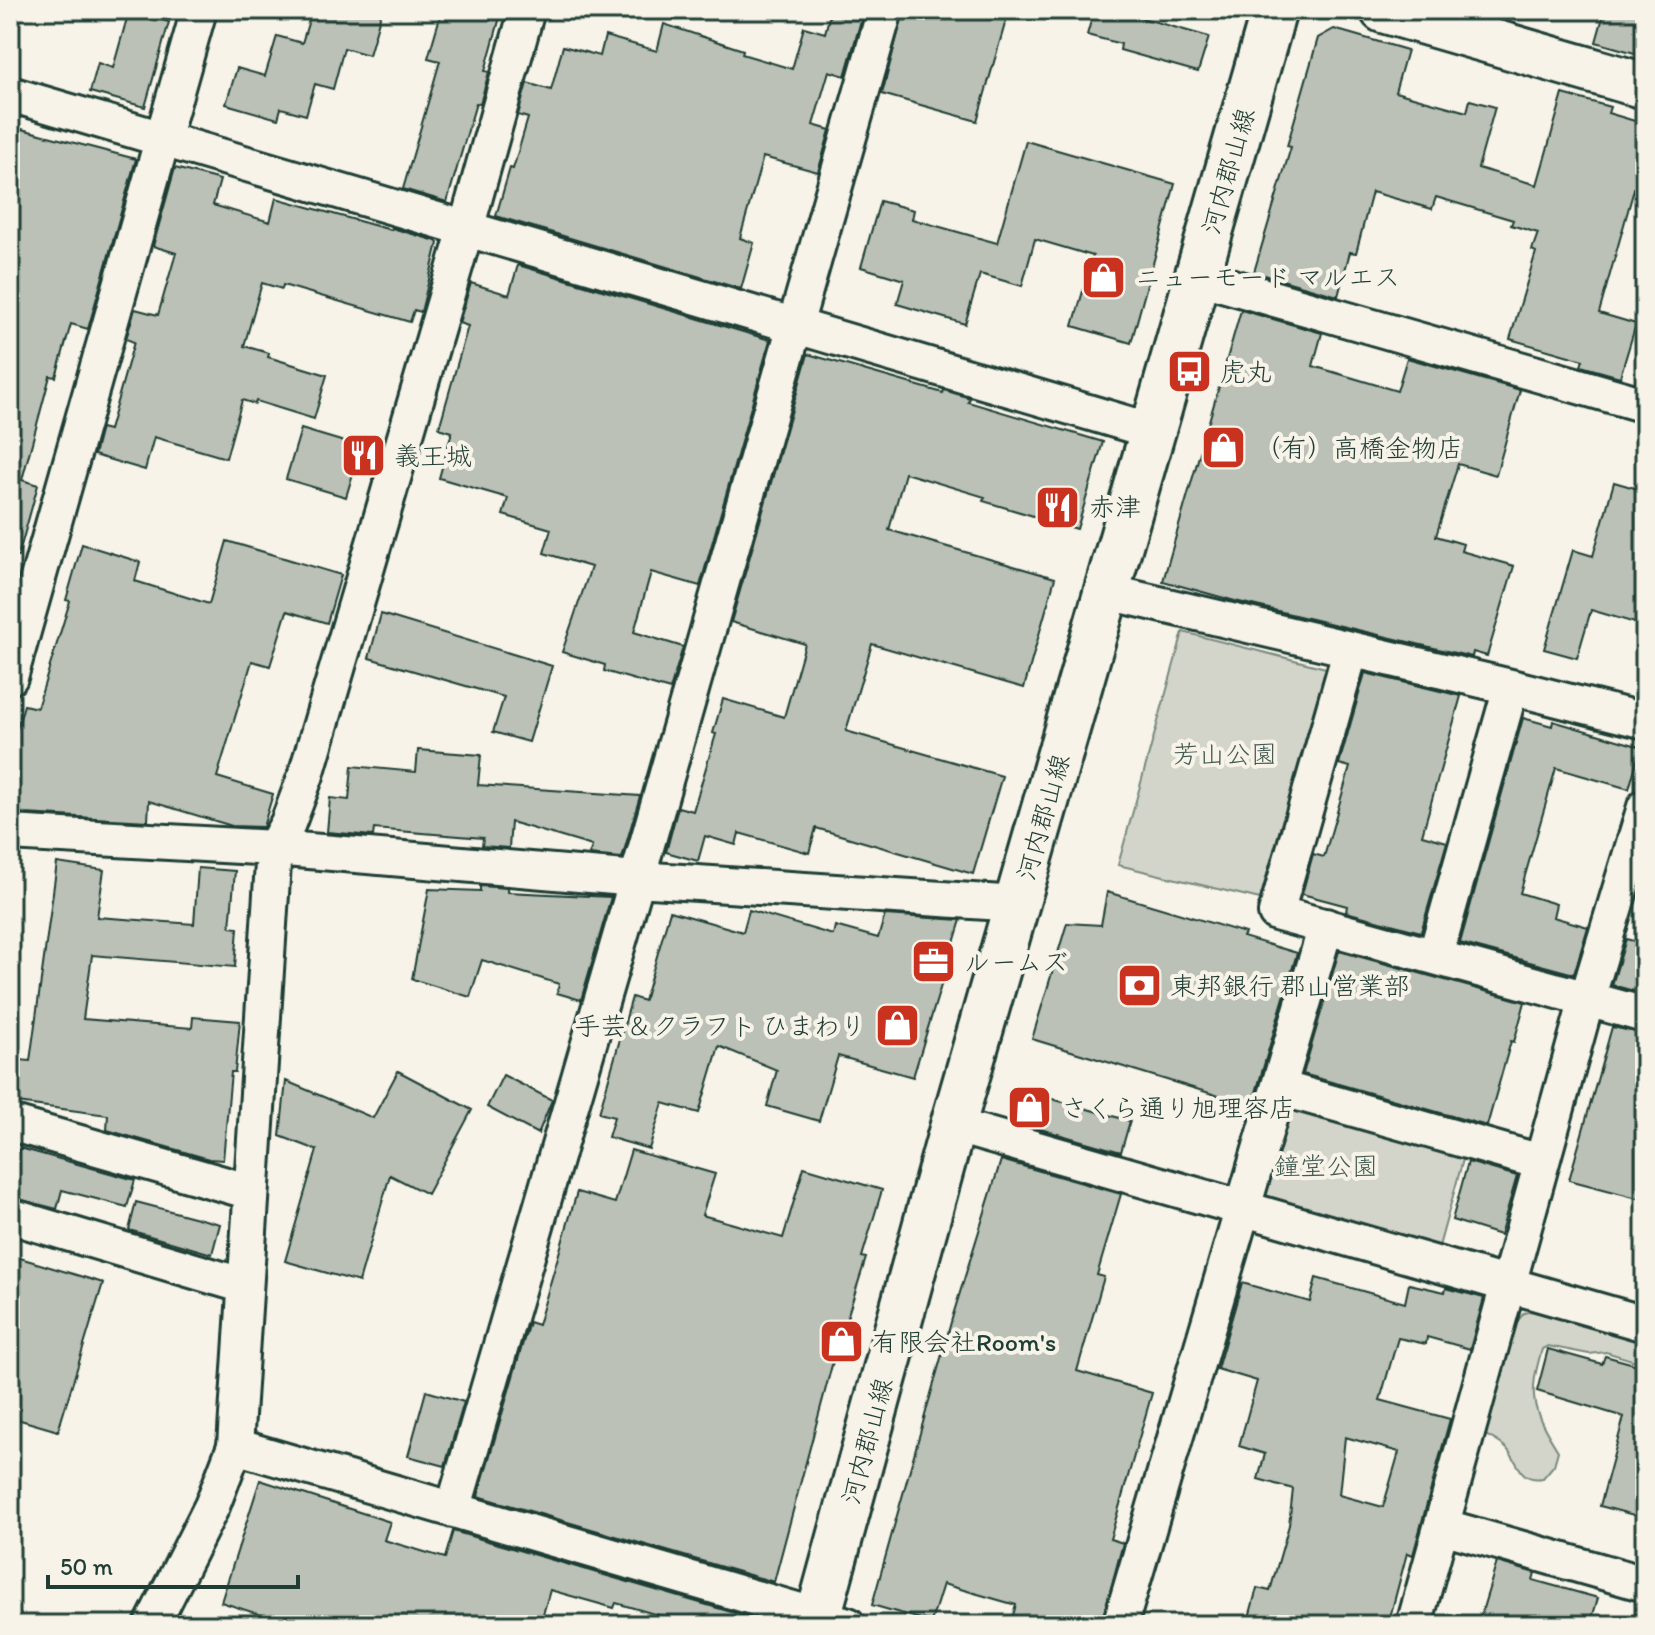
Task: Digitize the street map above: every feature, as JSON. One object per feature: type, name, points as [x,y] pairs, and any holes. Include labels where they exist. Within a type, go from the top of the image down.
[{"type":"main road","name":"河内郡山線","points":[[827,1622],[953,1125],[1274,10]]},
{"type":"main road","points":[[1383,10],[1645,86]]},
{"type":"street","points":[[10,677],[199,10]]},
{"type":"street","points":[[152,1625],[212,1506],[235,1446],[274,848],[288,823],[306,775],[527,10]]},
{"type":"street","points":[[453,1510],[885,10]]},
{"type":"street","points":[[10,94],[1152,431]]},
{"type":"street","points":[[1198,277],[1645,405]]},
{"type":"street","points":[[1108,592],[1645,721]]},
{"type":"street","points":[[1351,649],[1276,913],[1645,1015]]},
{"type":"street","points":[[1435,957],[1511,687]]},
{"type":"street","points":[[1414,1625],[1587,999],[1645,807]]},
{"type":"street","points":[[10,833],[274,848],[637,879],[1018,904]]},
{"type":"street","points":[[1120,1625],[1326,926]]},
{"type":"street","points":[[1280,1088],[1541,1162]]},
{"type":"street","points":[[10,1123],[251,1192]]},
{"type":"street","points":[[953,1125],[1645,1324]]},
{"type":"street","points":[[10,1216],[245,1286]]},
{"type":"street","points":[[235,1446],[827,1622]]},
{"type":"street","points":[[1442,1526],[1645,1584]]},
{"type":"green space","name":"芳山公園","points":[[1183,632],[1326,668],[1260,899],[1118,865]]},
{"type":"green space","name":"鐘堂公園","points":[[1296,1104],[1464,1156],[1438,1250],[1261,1200],[1285,1111]]},
{"type":"green space","points":[[1532,1311],[1645,1343],[1645,1364],[1606,1352],[1589,1354],[1548,1346],[1542,1349],[1535,1379],[1535,1402],[1542,1424],[1558,1451],[1554,1465],[1543,1478],[1524,1474],[1504,1446],[1484,1434],[1513,1327],[1524,1313]]},
{"type":"building","points":[[312,10],[382,10],[369,55],[344,48],[333,89],[315,84],[306,115],[281,108],[278,119],[226,104],[237,68],[265,76],[277,36],[302,43]]},
{"type":"building","points":[[442,10],[502,10],[485,71],[489,72],[480,104],[476,103],[447,202],[403,189],[440,61],[428,58]]},
{"type":"building","points":[[831,10],[864,10],[845,76],[829,71],[813,125],[830,130],[818,172],[763,157],[740,238],[754,243],[741,289],[496,216],[528,118],[518,115],[527,83],[551,90],[563,46],[600,56],[605,36],[657,51],[664,24],[743,50],[742,54],[792,69],[804,27],[825,33]]},
{"type":"building","points":[[904,10],[1009,10],[977,121],[882,94]]},
{"type":"building","points":[[1094,10],[1114,10],[1209,37],[1198,72],[1120,50],[1121,44],[1087,35]]},
{"type":"building","points":[[1605,10],[1645,10],[1645,56],[1596,42]]},
{"type":"building","points":[[129,11],[169,22],[145,107],[90,92],[98,63],[113,68]]},
{"type":"building","points":[[1334,29],[1407,50],[1395,92],[1467,112],[1470,100],[1495,107],[1478,168],[1537,185],[1563,94],[1610,107],[1608,113],[1645,124],[1645,170],[1640,168],[1599,313],[1636,324],[1620,377],[1581,366],[1583,360],[1510,339],[1536,252],[1532,250],[1538,233],[1511,225],[1513,220],[1436,197],[1432,209],[1372,192],[1356,253],[1350,252],[1338,296],[1254,272],[1291,147],[1287,146],[1318,38]]},
{"type":"building","points":[[10,126],[136,159],[88,329],[71,324],[56,377],[50,376],[22,480],[38,485],[18,557],[10,556]]},
{"type":"building","points":[[1026,141],[1175,184],[1131,343],[1073,326],[1093,256],[1035,239],[1022,286],[980,274],[965,324],[897,304],[904,280],[861,267],[880,201],[914,210],[912,219],[997,243]]},
{"type":"building","points":[[175,168],[220,180],[213,205],[270,222],[276,198],[438,243],[421,312],[414,310],[410,322],[283,285],[282,289],[262,283],[244,346],[269,353],[268,357],[327,375],[314,419],[256,401],[255,404],[242,400],[226,458],[154,437],[145,470],[94,455],[101,428],[109,430],[134,342],[126,339],[135,309],[158,315],[176,253],[153,246]]},
{"type":"building","points":[[518,265],[770,340],[700,586],[651,572],[634,632],[683,647],[670,690],[604,671],[605,665],[562,652],[591,567],[544,553],[551,529],[503,515],[508,498],[439,478],[452,432],[439,428],[468,326],[459,323],[471,283],[509,295]]},
{"type":"building","points":[[1241,310],[1322,333],[1313,366],[1397,391],[1407,358],[1520,390],[1496,475],[1458,464],[1436,536],[1463,544],[1461,551],[1514,566],[1487,656],[1473,652],[1472,657],[1163,581]]},
{"type":"building","points":[[808,354],[943,393],[944,390],[970,398],[968,402],[1103,442],[1077,529],[983,501],[985,497],[905,473],[889,530],[1055,578],[1024,688],[872,644],[846,731],[1002,776],[973,874],[816,828],[809,853],[739,833],[736,845],[705,836],[698,861],[666,852],[678,807],[693,811],[723,699],[784,717],[805,644],[731,622]]},
{"type":"building","points":[[301,429],[361,447],[346,497],[286,479]]},
{"type":"building","points":[[1614,482],[1645,491],[1645,626],[1591,610],[1577,658],[1544,649],[1573,550],[1593,556]]},
{"type":"building","points":[[227,541],[341,575],[327,623],[287,611],[270,666],[252,661],[217,777],[273,794],[263,827],[232,826],[149,801],[148,821],[25,814],[10,809],[10,752],[24,705],[37,708],[70,601],[66,600],[82,544],[140,562],[135,581],[209,604]]},
{"type":"building","points":[[381,614],[552,666],[529,742],[493,732],[504,697],[369,658]]},
{"type":"building","points":[[1365,673],[1461,696],[1422,835],[1447,842],[1421,932],[1346,912],[1347,906],[1302,894],[1313,854],[1324,857],[1350,767],[1339,764]]},
{"type":"building","points":[[1523,718],[1552,726],[1553,721],[1641,747],[1629,789],[1556,768],[1520,893],[1556,904],[1553,917],[1588,927],[1574,974],[1460,943]]},
{"type":"building","points":[[418,750],[481,755],[478,785],[640,796],[622,858],[589,855],[592,846],[511,822],[509,848],[482,846],[483,838],[374,829],[373,836],[327,832],[330,798],[349,800],[352,766],[416,772]]},
{"type":"building","points":[[57,863],[104,870],[97,917],[194,924],[198,868],[235,871],[230,927],[238,928],[235,967],[92,955],[83,1019],[192,1028],[193,1017],[240,1021],[235,1072],[231,1072],[223,1160],[209,1159],[107,1130],[108,1115],[10,1102],[10,1059],[30,1061]]},
{"type":"building","points":[[480,886],[507,888],[507,892],[611,897],[581,1000],[557,993],[559,984],[482,960],[470,997],[412,979],[429,889],[480,891]]},
{"type":"building","name":"東邦銀行 郡山営業部","points":[[1107,892],[1245,933],[1243,937],[1297,953],[1252,1106],[1032,1039],[1067,923],[1101,925]]},
{"type":"building","points":[[749,910],[833,935],[835,926],[878,938],[885,915],[961,920],[913,1077],[838,1056],[819,1121],[767,1106],[777,1070],[719,1046],[699,1113],[663,1103],[649,1149],[608,1137],[614,1117],[599,1113],[632,997],[644,1001],[670,911],[743,932]]},
{"type":"building","points":[[1626,939],[1645,944],[1645,994],[1612,985]]},
{"type":"building","points":[[1339,951],[1525,1002],[1487,1126],[1303,1074]]},
{"type":"building","points":[[1612,1027],[1645,1034],[1645,1200],[1569,1180]]},
{"type":"building","points":[[398,1071],[472,1110],[427,1194],[390,1175],[359,1282],[285,1261],[317,1150],[280,1136],[286,1081],[373,1118]]},
{"type":"building","points":[[503,1075],[552,1100],[538,1134],[487,1107]]},
{"type":"building","points":[[1020,1090],[1130,1121],[1121,1152],[1012,1121]]},
{"type":"building","points":[[20,1148],[135,1180],[127,1207],[62,1190],[57,1209],[10,1197],[10,1184]]},
{"type":"building","points":[[631,1150],[715,1174],[702,1215],[783,1238],[804,1167],[882,1190],[862,1257],[866,1258],[832,1365],[774,1582],[478,1496],[529,1322],[538,1325],[577,1192],[615,1203]]},
{"type":"building","points":[[1001,1160],[1121,1194],[1097,1275],[1104,1277],[1077,1371],[1152,1393],[1110,1539],[1123,1543],[1101,1625],[1010,1625],[1016,1605],[943,1584],[931,1622],[872,1605],[953,1315]]},
{"type":"building","points":[[1468,1162],[1517,1176],[1500,1235],[1452,1220]]},
{"type":"building","points":[[136,1202],[220,1224],[212,1254],[129,1230]]},
{"type":"building","points":[[10,1255],[103,1283],[58,1431],[10,1417]]},
{"type":"building","points":[[1316,1278],[1405,1303],[1409,1284],[1445,1292],[1446,1288],[1484,1298],[1470,1349],[1427,1337],[1426,1344],[1398,1338],[1380,1400],[1450,1419],[1413,1555],[1407,1553],[1388,1625],[1247,1625],[1257,1588],[1270,1591],[1289,1525],[1293,1489],[1258,1479],[1265,1454],[1239,1446],[1257,1381],[1217,1369],[1242,1283],[1310,1302]],"holes":[[[1345,1437],[1399,1452],[1383,1507],[1339,1495]]]},
{"type":"building","points":[[1548,1349],[1602,1364],[1605,1356],[1645,1367],[1645,1518],[1600,1506],[1624,1417],[1537,1391]]},
{"type":"building","points":[[426,1391],[464,1402],[445,1466],[408,1456]]},
{"type":"building","points":[[260,1480],[390,1522],[384,1540],[445,1558],[453,1531],[762,1621],[760,1625],[693,1625],[616,1603],[614,1608],[550,1590],[540,1625],[292,1625],[221,1602]]},
{"type":"building","points":[[1497,1562],[1535,1573],[1533,1580],[1598,1598],[1590,1625],[1478,1625]]},
{"type":"place","name":"ニューモード マルエス","points":[[1104,277]]},
{"type":"place","name":"虎丸","points":[[1189,372]]},
{"type":"place","name":"（有）高橋金物店","points":[[1224,448]]},
{"type":"place","name":"義王城","points":[[363,456]]},
{"type":"place","name":"赤津","points":[[1058,507]]},
{"type":"place","name":"ルームズ","points":[[933,962]]},
{"type":"place","name":"東邦銀行 郡山営業部","points":[[1139,986]]},
{"type":"place","name":"手芸＆クラフト ひまわり","points":[[897,1026]]},
{"type":"place","name":"さくら通り旭理容店","points":[[1030,1108]]},
{"type":"place","name":"有限会社Room's","points":[[841,1342]]}]
